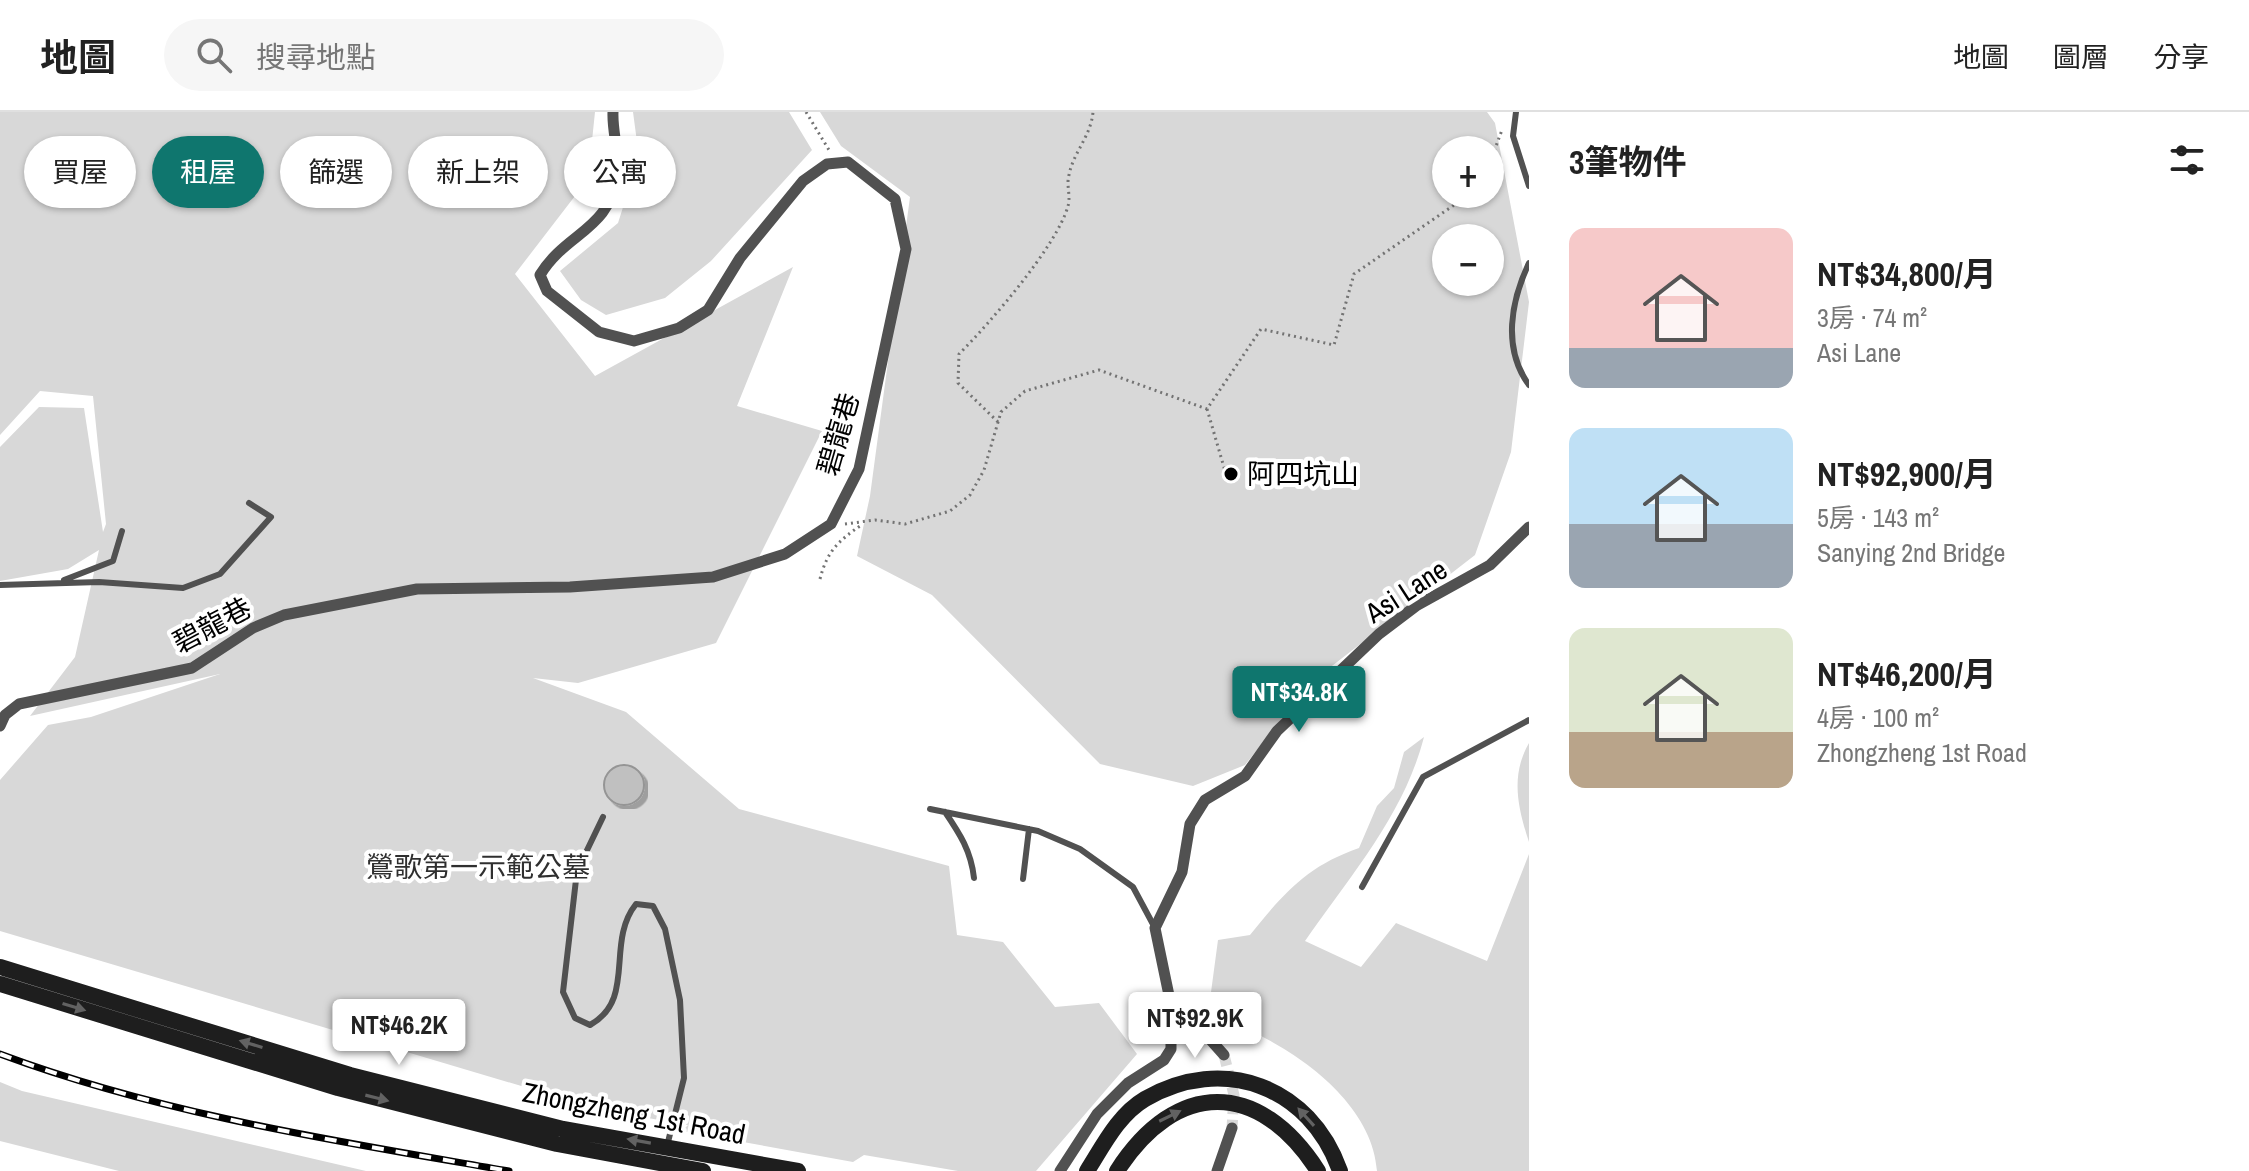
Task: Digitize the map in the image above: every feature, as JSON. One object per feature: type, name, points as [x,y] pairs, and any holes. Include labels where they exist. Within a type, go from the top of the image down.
[{"type":"main road","name":"Zhongzheng 1st Road","points":[[0,967],[350,1075],[563,1129],[798,1171]]},
{"type":"main road","name":"Zhongzheng 1st Road","points":[[0,984],[338,1088],[557,1144],[703,1171]]},
{"type":"main road","points":[[1087,1171],[1117,1124],[1143,1100],[1193,1080],[1229,1077],[1277,1093],[1301,1110],[1323,1136],[1340,1171]]},
{"type":"main road","points":[[1117,1171],[1136,1142],[1161,1119],[1190,1107],[1217,1101],[1240,1105],[1273,1120],[1301,1144],[1318,1171]]},
{"type":"street","points":[[613,112],[619,155],[617,178],[607,210],[592,226],[572,237],[551,257],[540,275],[547,291],[573,314],[599,332],[634,341],[679,328],[708,310],[740,258],[803,181],[827,164],[836,163]]},
{"type":"street","name":"碧龍巷","points":[[0,726],[5,715],[19,704],[192,668],[253,628],[284,615],[417,589],[570,587],[713,577],[785,554],[831,524],[859,469],[906,249],[895,199],[848,162],[836,163]]},
{"type":"street","name":"Asi Lane","points":[[1155,928],[1182,872],[1190,824],[1205,800],[1245,776],[1277,731],[1379,634],[1416,606],[1490,565],[1529,527]]},
{"type":"street","points":[[1060,1171],[1083,1134],[1114,1096],[1164,1060],[1171,1049],[1171,1005],[1155,928]]},
{"type":"street","points":[[1171,1005],[1200,1028],[1224,1055]]},
{"type":"street","points":[[1217,1171],[1232,1128]]},
{"type":"lane","points":[[1516,112],[1513,136],[1529,186]]},
{"type":"lane","points":[[1529,263],[1514,295],[1512,348],[1529,385]]},
{"type":"lane","points":[[0,585],[99,582],[183,588],[220,574],[271,517],[249,503]]},
{"type":"lane","points":[[57,583],[113,561],[122,531]]},
{"type":"lane","points":[[1362,887],[1423,777],[1529,720]]},
{"type":"lane","points":[[930,809],[1029,829],[1080,849],[1133,887],[1155,928]]},
{"type":"lane","points":[[945,812],[972,859],[974,878]]},
{"type":"lane","points":[[603,817],[577,871],[563,992],[575,1018],[590,1025],[606,1016],[617,996],[621,932],[626,916],[636,904],[653,906],[665,929],[680,1000],[684,1078],[663,1164]]},
{"type":"lane","points":[[1023,879],[1029,829]]},
{"type":"path","points":[[806,112],[836,163]]},
{"type":"path","points":[[998,422],[958,383],[959,354],[985,328],[1047,250],[1069,205],[1069,174],[1083,148],[1093,112]]},
{"type":"path","points":[[1500,136],[1505,124]]},
{"type":"path","points":[[1207,409],[1261,329],[1334,345],[1354,274],[1450,208]]},
{"type":"path","points":[[820,579],[825,557],[837,542],[863,524],[875,520],[905,524],[950,511],[970,495],[984,470],[1001,412],[1025,391],[1099,370],[1207,409]]},
{"type":"path","points":[[1207,409],[1228,481]]},
{"type":"path","points":[[831,524],[863,524]]},
{"type":"green space","name":"鶯歌第一示範公墓","points":[[0,112],[595,112],[592,136],[564,136],[566,208],[515,274],[595,376],[793,267],[737,406],[822,431],[716,643],[578,683],[533,678],[626,712],[739,809],[949,866],[957,935],[1003,942],[1055,1007],[1099,1003],[1137,1054],[1036,1171],[958,1171],[864,1155],[853,1162],[682,1131],[688,1125],[602,1110],[0,931],[0,780],[48,725],[91,717],[220,674],[30,716],[75,657],[99,550],[68,569],[0,581],[0,447],[39,407],[84,408],[103,532],[106,524],[93,396],[40,391],[0,435]]},
{"type":"green space","points":[[633,112],[789,112],[812,150],[711,261],[665,298],[606,315],[581,300],[560,271],[618,223],[623,208],[676,208],[676,136],[636,136]]},
{"type":"green space","points":[[820,112],[1487,112],[1495,123],[1497,136],[1432,136],[1432,208],[1504,208],[1504,170],[1529,302],[1511,452],[1475,555],[1310,683],[1245,765],[1193,786],[1100,764],[932,595],[857,556],[870,496],[910,197],[841,146]]},
{"type":"green space","points":[[1424,737],[1415,765],[1389,819],[1305,941],[1361,967],[1396,923],[1487,961],[1529,854],[1529,1171],[1377,1171],[1372,1147],[1362,1124],[1348,1103],[1310,1066],[1266,1038],[1240,1027],[1207,1022],[1218,940],[1250,935],[1298,882],[1325,863],[1359,848],[1377,806],[1394,788],[1404,752]]},
{"type":"green space","points":[[1529,743],[1529,842],[1519,804],[1518,780],[1519,768]]},
{"type":"green space","points":[[0,1082],[22,1091],[366,1171],[119,1171],[0,1141]]},
{"type":"building","points":[[624,765],[638,771],[644,785],[638,799],[624,805],[610,799],[604,785],[610,771]]},
{"type":"tunnel","points":[[1224,1055],[1234,1095],[1232,1128]]},
{"type":"railway","points":[[0,1054],[125,1094],[188,1110],[316,1137],[509,1171]]},
{"type":"place","name":"阿四坑山","points":[[1231,474]]}]
